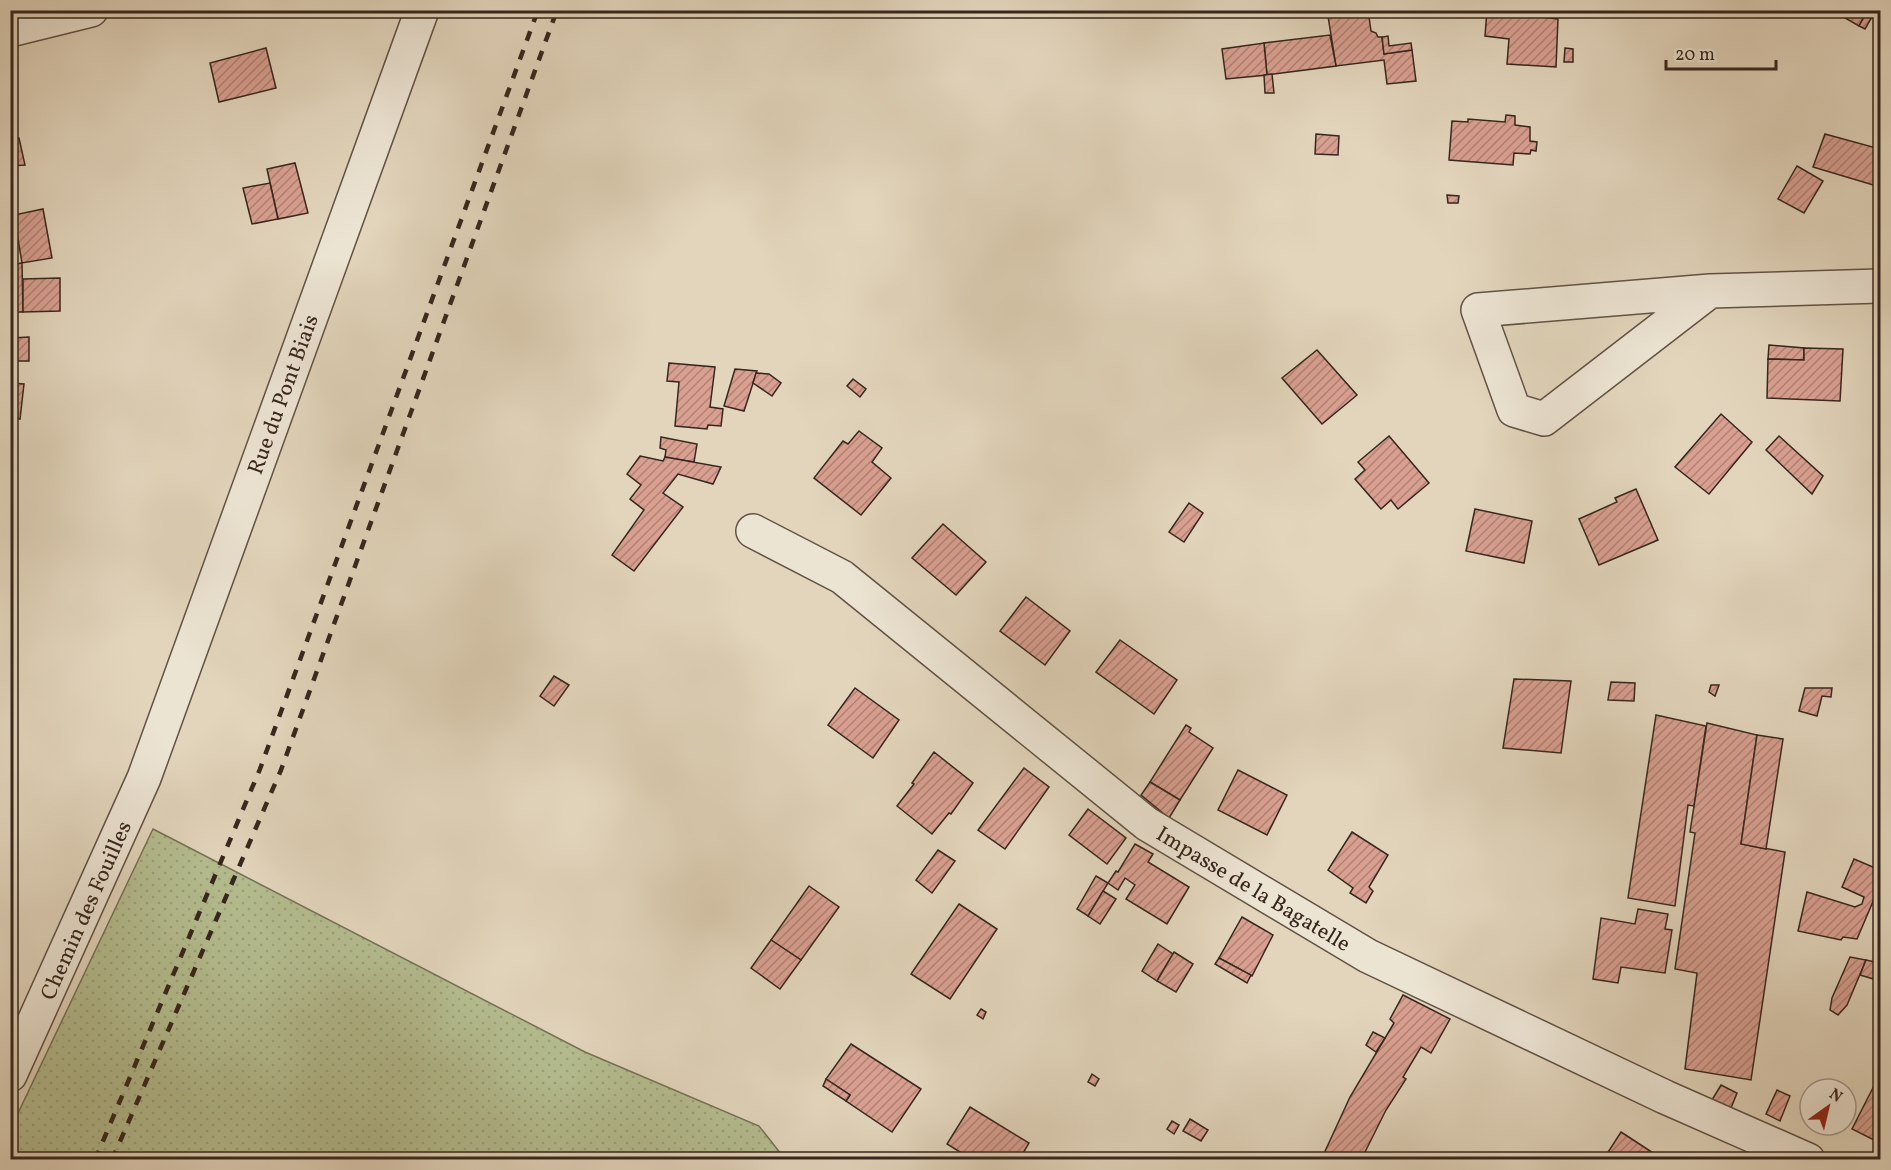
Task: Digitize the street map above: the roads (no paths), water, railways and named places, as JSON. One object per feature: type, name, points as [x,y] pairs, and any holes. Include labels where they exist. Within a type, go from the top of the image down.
[{"type":"street","points":[[10,30],[91,10]]},
{"type":"street","name":"Rue du Pont Biais","points":[[144,778],[422,10]]},
{"type":"street","points":[[1710,291],[1544,420],[1514,410],[1478,310],[1710,291],[1881,286]]},
{"type":"street","name":"Impasse de la Bagatelle","points":[[753,531],[842,577],[1147,824],[1368,956],[1665,1097],[1808,1160]]},
{"type":"street","name":"Chemin des Fouilles","points":[[10,1075],[144,778]]},
{"type":"railway","points":[[95,1160],[260,769],[538,10]]},
{"type":"railway","points":[[112,1160],[281,770],[557,10]]}]
